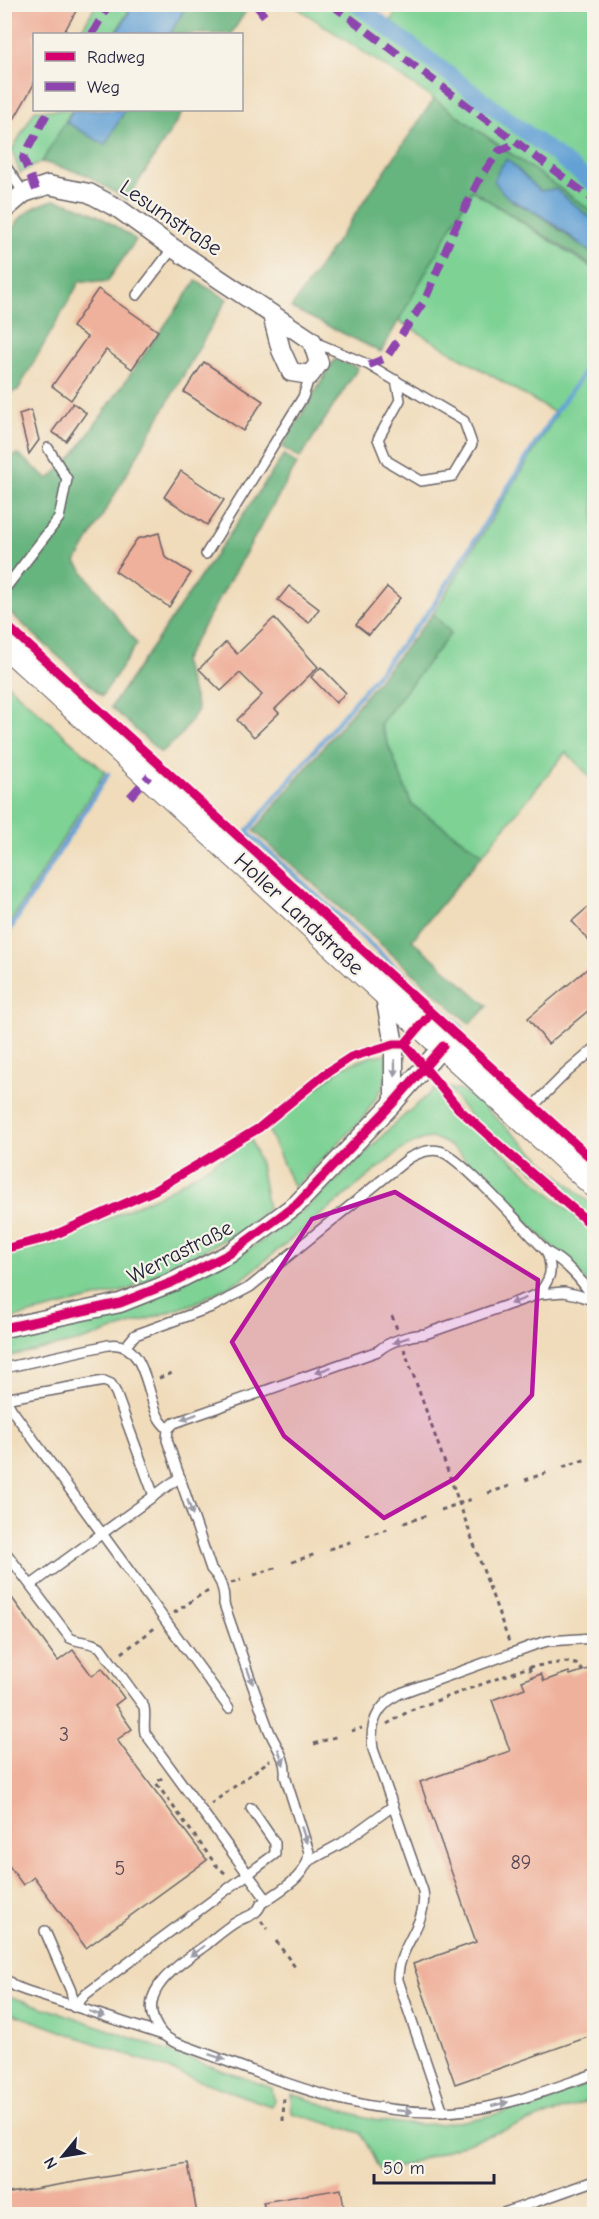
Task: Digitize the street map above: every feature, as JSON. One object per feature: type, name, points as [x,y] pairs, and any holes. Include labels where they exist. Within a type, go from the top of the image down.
[{"type":"main road","name":"Holler Landstraße","points":[[4,643],[154,770],[384,992],[594,1184]]},
{"type":"street","name":"Lesumstraße","points":[[4,210],[24,193],[48,185],[89,193],[119,209],[312,341]]},
{"type":"street","points":[[272,315],[281,350],[291,372],[310,375],[319,363],[312,341]]},
{"type":"street","points":[[384,992],[394,1044],[394,1102]]},
{"type":"street","name":"Werrastraße","points":[[4,1328],[120,1303],[173,1282],[229,1254],[297,1204],[394,1102],[443,1046]]},
{"type":"lane","points":[[4,164],[24,193]]},
{"type":"lane","points":[[137,295],[173,248]]},
{"type":"lane","points":[[312,341],[369,365],[464,421],[472,444],[453,476],[421,481],[387,460],[378,439],[400,400],[396,381]]},
{"type":"lane","points":[[206,554],[303,397],[310,375]]},
{"type":"lane","points":[[4,590],[59,518],[67,479],[48,448]]},
{"type":"lane","points":[[521,1118],[594,1049]]},
{"type":"lane","points":[[126,1346],[135,1335],[214,1306],[250,1287],[419,1152],[439,1151],[458,1162],[547,1252],[556,1257],[588,1288],[594,1301]]},
{"type":"lane","points":[[539,1294],[551,1272],[547,1252]]},
{"type":"lane","points":[[163,2036],[155,2026],[152,2008],[153,1998],[162,1979],[239,1920],[248,1917],[260,1908],[261,1904],[302,1873],[309,1860],[309,1852],[285,1776],[286,1770],[268,1728],[224,1604],[225,1596],[222,1587],[212,1569],[167,1440],[168,1429],[174,1423],[378,1351],[383,1346],[425,1334],[539,1294],[564,1292],[578,1294],[594,1301]]},
{"type":"lane","points":[[4,1368],[108,1345],[126,1346],[138,1361],[159,1417],[168,1429]]},
{"type":"lane","points":[[154,1496],[111,1384],[104,1381],[5,1398],[229,1708]]},
{"type":"lane","points":[[31,1586],[180,1477]]},
{"type":"lane","points":[[4,1550],[70,1638],[76,1641],[92,1642],[100,1647],[144,1707],[145,1733],[267,1900]]},
{"type":"lane","points":[[443,2112],[398,1980],[400,1964],[421,1920],[425,1901],[419,1876],[373,1749],[371,1726],[384,1703],[401,1693],[548,1641],[594,1638]]},
{"type":"lane","points":[[309,1860],[342,1843],[393,1806]]},
{"type":"lane","points":[[74,2007],[86,1994],[271,1858],[276,1849],[273,1838],[251,1808]]},
{"type":"lane","points":[[45,1931],[71,1991],[74,2007]]},
{"type":"lane","points":[[4,1978],[16,1987],[366,2107],[416,2113],[495,2106],[594,2074]]},
{"type":"lane","points":[[501,2214],[594,2181]]},
{"type":"path","points":[[392,1316],[510,1647]]},
{"type":"path","points":[[154,1380],[175,1372]]},
{"type":"path","points":[[563,1467],[587,1459]]},
{"type":"path","points":[[525,1480],[549,1472]]},
{"type":"path","points":[[489,1493],[513,1485]]},
{"type":"path","points":[[441,1510],[475,1498]]},
{"type":"path","points":[[404,1523],[428,1515]]},
{"type":"path","points":[[366,1536],[390,1528]]},
{"type":"path","points":[[329,1549],[353,1540]]},
{"type":"path","points":[[292,1562],[316,1554]]},
{"type":"path","points":[[254,1575],[278,1567]]},
{"type":"path","points":[[171,1616],[211,1590]]},
{"type":"path","points":[[122,1653],[159,1624]]},
{"type":"path","points":[[516,1662],[518,1670]]},
{"type":"path","points":[[380,1726],[394,1721],[411,1710],[529,1666],[566,1662],[576,1664],[583,1671]]},
{"type":"path","points":[[529,1666],[532,1677]]},
{"type":"path","points":[[351,1731],[364,1727]]},
{"type":"path","points":[[314,1744],[338,1736]]},
{"type":"path","points":[[208,1806],[270,1760]]},
{"type":"path","points":[[172,1771],[156,1783],[183,1824],[230,1879]]},
{"type":"path","points":[[183,1824],[190,1819]]},
{"type":"path","points":[[276,1941],[295,1966]]},
{"type":"path","points":[[283,2121],[285,2081]]},
{"type":"highlighted area","points":[[395,1192],[538,1280],[532,1395],[456,1478],[384,1518],[284,1436],[232,1342],[312,1219]]},
{"type":"green space","points":[[96,5],[132,5],[116,33],[80,33]]},
{"type":"green space","points":[[187,5],[250,5],[232,33],[171,33]]},
{"type":"green space","points":[[293,5],[348,5],[594,188],[594,213],[434,99]]},
{"type":"green space","points":[[401,5],[594,5],[594,180],[391,21]]},
{"type":"green space","points":[[434,99],[594,213],[594,221],[555,189],[513,202],[533,211],[594,255],[594,267],[472,190],[381,352],[291,308]]},
{"type":"green space","points":[[34,111],[71,111],[42,162],[20,173],[12,150]]},
{"type":"green space","points":[[71,111],[67,121],[104,144],[124,111],[183,111],[127,200],[85,174],[42,162]]},
{"type":"green space","points":[[472,190],[594,269],[594,781],[566,752],[483,854],[412,805],[380,724],[450,633],[433,614],[557,414],[397,320]]},
{"type":"green space","points":[[54,200],[88,210],[136,240],[107,282],[80,281],[18,390],[5,395],[5,241],[25,214],[37,206]]},
{"type":"green space","points":[[196,281],[227,299],[76,562],[137,644],[102,696],[5,608],[4,459],[18,454],[49,479],[73,456]]},
{"type":"green space","points":[[335,359],[358,368],[300,458],[282,447]]},
{"type":"green space","points":[[284,455],[297,464],[183,661],[198,710],[181,735],[161,753],[111,707]]},
{"type":"green space","points":[[433,614],[451,633],[380,724],[412,805],[483,854],[412,940],[488,1006],[470,1024],[254,831]]},
{"type":"green space","points":[[5,682],[105,772],[5,931]]},
{"type":"green space","points":[[388,1054],[385,1084],[363,1118],[294,1188],[267,1128],[343,1067],[370,1057]]},
{"type":"green space","points":[[450,1088],[460,1090],[477,1101],[594,1207],[594,1223],[570,1200],[474,1120]]},
{"type":"green space","points":[[435,1089],[594,1233],[594,1289],[458,1152],[442,1141],[430,1138],[401,1150],[241,1280],[193,1304],[81,1341],[5,1357],[5,1341],[71,1325],[123,1309],[246,1251],[278,1230],[313,1202],[390,1128]]},
{"type":"green space","points":[[251,1140],[260,1164],[268,1209],[245,1229],[128,1290],[5,1320],[4,1256],[53,1244],[168,1191]]},
{"type":"green space","points":[[5,1995],[272,2088],[274,2100],[271,2106],[5,2011]]},
{"type":"green space","points":[[594,2082],[594,2099],[381,2173],[361,2133],[292,2113],[291,2094],[377,2120],[442,2124],[494,2115]]},
{"type":"water","points":[[134,4],[187,4],[171,33],[117,33]]},
{"type":"water","points":[[72,111],[124,111],[105,145],[66,122]]},
{"type":"water","points":[[507,159],[540,191],[555,189],[594,221],[594,255],[549,221],[502,192],[494,180]]},
{"type":"building","points":[[12,4],[80,4],[64,33],[33,33],[33,86],[13,121],[4,116],[4,17]]},
{"type":"building","points":[[98,289],[158,331],[132,369],[106,350],[71,400],[52,386],[87,337],[72,327]]},
{"type":"building","points":[[204,362],[263,401],[243,431],[184,392]]},
{"type":"building","points":[[73,403],[86,413],[66,441],[52,432]]},
{"type":"building","points":[[31,410],[39,440],[29,454],[19,414]]},
{"type":"building","points":[[181,471],[224,500],[207,525],[164,497]]},
{"type":"building","points":[[159,533],[165,557],[191,573],[169,607],[115,571],[137,539]]},
{"type":"building","points":[[289,586],[319,609],[309,623],[278,600]]},
{"type":"building","points":[[387,587],[400,598],[369,635],[356,625]]},
{"type":"building","points":[[274,618],[318,667],[275,709],[279,713],[254,737],[237,720],[262,695],[240,673],[221,691],[199,669],[226,642],[237,654]]},
{"type":"building","points":[[321,667],[346,693],[336,703],[311,677]]},
{"type":"building","points":[[594,902],[594,947],[572,921]]},
{"type":"building","points":[[594,963],[594,1006],[548,1044],[528,1018]]},
{"type":"building","points":[[4,1587],[58,1661],[73,1650],[92,1676],[102,1668],[124,1698],[115,1705],[132,1729],[117,1740],[207,1860],[86,1948],[34,1877],[23,1885],[4,1859]]},
{"type":"building","points":[[594,1667],[594,2035],[455,2084],[413,1964],[476,1942],[420,1782],[510,1751],[492,1700],[525,1688],[522,1681],[541,1674],[544,1681],[569,1672],[570,1675]]},
{"type":"building","points":[[188,2163],[197,2214],[4,2214],[4,2194]]},
{"type":"building","points":[[341,2189],[345,2214],[266,2214],[263,2202]]},
{"type":"waterway","points":[[356,4],[594,184]]},
{"type":"waterway","points":[[462,1028],[247,832],[431,609],[555,413],[594,359]]},
{"type":"waterway","points":[[4,939],[108,774]]},
{"type":"marked path","points":[[93,33],[109,4]]},
{"type":"marked path","points":[[255,4],[267,19]]},
{"type":"marked path","points":[[331,4],[594,200]]},
{"type":"marked path","points":[[36,190],[23,158],[48,111]]},
{"type":"marked path","points":[[369,365],[386,358],[425,300],[455,228],[480,178],[499,151],[521,144]]},
{"type":"marked path","points":[[130,797],[149,776]]},
{"type":"cycle path","points":[[4,623],[594,1161]]},
{"type":"cycle path","points":[[4,1249],[50,1237],[155,1190],[259,1128],[325,1074],[351,1057],[394,1044],[405,1044],[431,1013]]},
{"type":"cycle path","points":[[405,1044],[459,1109],[594,1227]]},
{"type":"cycle path","points":[[4,1328],[120,1303],[173,1282],[229,1254],[297,1204],[394,1102],[443,1046]]}]
